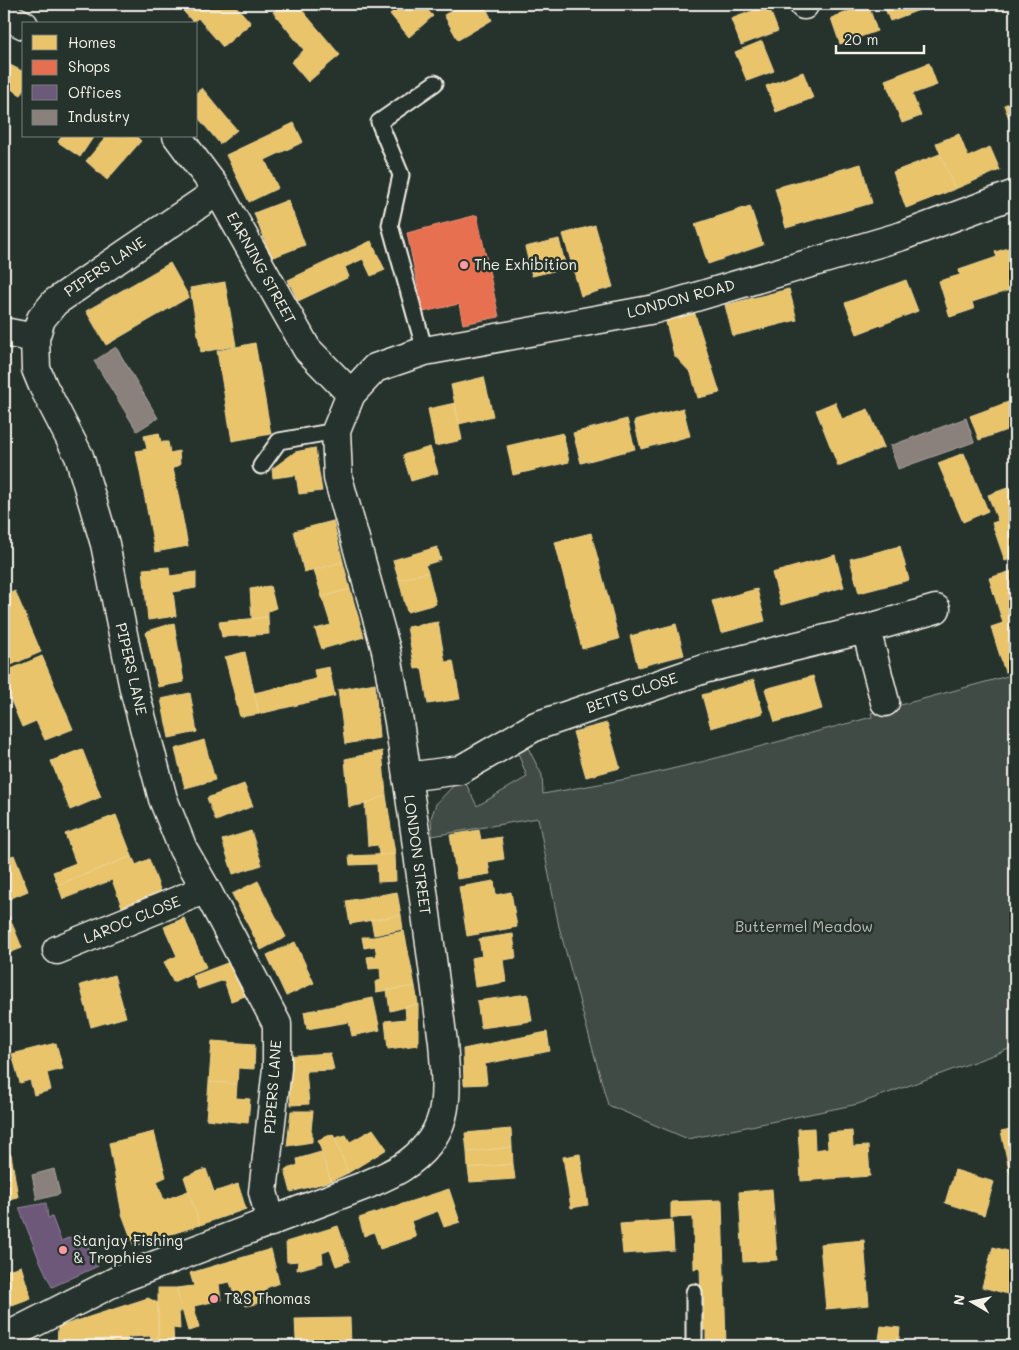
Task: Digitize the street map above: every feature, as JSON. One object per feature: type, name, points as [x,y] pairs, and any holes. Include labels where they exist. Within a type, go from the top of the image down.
[{"type":"street","points":[[4,15],[22,24]]},
{"type":"street","name":"EARNING STREET","points":[[178,138],[218,191],[307,349],[351,394]]},
{"type":"street","name":"PIPERS LANE","points":[[218,191],[55,302],[41,319],[35,338],[36,369],[79,456],[105,544],[134,689],[163,799],[183,849],[277,1024],[277,1068],[263,1192],[271,1222]]},
{"type":"street","name":"LONDON ROAD","points":[[351,394],[374,368],[424,351],[655,309],[902,236],[1015,194]]},
{"type":"street","points":[[4,332],[35,338]]},
{"type":"street","name":"LONDON STREET","points":[[4,1338],[124,1277],[366,1185],[400,1168],[426,1149],[442,1122],[446,1089],[443,1042],[407,777],[386,650],[338,478],[336,431],[351,394]]},
{"type":"street","name":"BETTS CLOSE","points":[[407,777],[460,770],[536,726],[704,668],[866,629],[936,609]]},
{"type":"street","points":[[866,629],[885,702]]},
{"type":"street","name":"LAROC CLOSE","points":[[57,950],[206,890]]},
{"type":"lane","points":[[424,351],[390,225],[401,175],[379,122],[435,83]]},
{"type":"lane","points":[[261,466],[280,441],[336,431]]},
{"type":"lane","points":[[694,1292],[694,1346]]},
{"type":"green space","name":"Buttermel Meadow","points":[[1015,674],[1015,1047],[858,1104],[688,1139],[608,1105],[559,927],[538,818],[432,836],[431,818],[436,804],[453,786],[465,782],[477,806],[527,777],[518,753],[530,744],[529,750],[542,775],[543,794],[638,777],[701,762],[872,717],[871,713]]},
{"type":"building: Homes","points":[[177,4],[234,4],[251,23],[223,47],[198,18],[193,22]]},
{"type":"building: Homes","points":[[284,4],[310,4],[302,10],[340,55],[308,82],[291,62],[304,50],[273,12]]},
{"type":"building: Homes","points":[[402,4],[422,4],[433,16],[409,37],[390,14]]},
{"type":"building: Homes","points":[[464,4],[484,4],[492,20],[458,40],[444,15]]},
{"type":"building: Homes","points":[[868,4],[877,31],[840,44],[831,18]]},
{"type":"building: Homes","points":[[883,4],[925,4],[927,7],[890,21]]},
{"type":"building: Homes","points":[[768,5],[778,31],[741,45],[731,19]]},
{"type":"building: Homes","points":[[762,41],[774,71],[747,81],[735,52]]},
{"type":"building: Homes","points":[[4,62],[22,71],[22,93],[21,95],[11,89],[4,103]]},
{"type":"building: Homes","points":[[929,63],[937,85],[912,94],[921,116],[902,123],[885,80]]},
{"type":"building: Homes","points":[[803,72],[813,98],[776,112],[766,86]]},
{"type":"building: Homes","points":[[202,88],[237,130],[220,144],[198,117],[198,91]]},
{"type":"building: Homes","points":[[1015,101],[1015,134],[1004,105]]},
{"type":"building: Homes","points":[[294,123],[303,142],[265,160],[278,188],[249,202],[226,155]]},
{"type":"building: Homes","points":[[959,134],[968,157],[990,147],[1000,170],[955,189],[936,143]]},
{"type":"building: Homes","points":[[61,138],[93,138],[80,157],[58,142]]},
{"type":"building: Homes","points":[[105,138],[138,138],[141,141],[107,180],[86,161]]},
{"type":"building: Homes","points":[[940,154],[955,189],[906,208],[893,172]]},
{"type":"building: Homes","points":[[861,164],[872,203],[786,228],[775,188]]},
{"type":"building: Homes","points":[[288,200],[305,245],[271,258],[254,213]]},
{"type":"building: Homes","points":[[750,206],[763,245],[708,264],[695,224]]},
{"type":"building: Homes","points":[[595,225],[613,287],[581,296],[563,234]]},
{"type":"building: Homes","points":[[559,239],[566,268],[532,276],[525,247]]},
{"type":"building: Homes","points":[[371,241],[385,270],[371,276],[363,259],[345,267],[349,277],[298,301],[288,280]]},
{"type":"building: Homes","points":[[1015,246],[1015,283],[1012,284],[1013,289],[972,302],[974,309],[950,317],[939,281],[960,275],[959,270],[997,257],[995,252]]},
{"type":"building: Homes","points":[[170,263],[189,297],[106,345],[86,311]]},
{"type":"building: Homes","points":[[906,280],[918,311],[857,334],[845,303]]},
{"type":"building: Homes","points":[[225,282],[236,346],[201,352],[190,288]]},
{"type":"building: Homes","points":[[789,289],[797,320],[733,336],[725,305]]},
{"type":"building: Homes","points":[[694,311],[720,393],[698,398],[691,373],[674,355],[665,318]]},
{"type":"building: Homes","points":[[255,343],[271,434],[232,441],[217,351]]},
{"type":"building: Homes","points":[[484,377],[493,416],[459,424],[451,385]]},
{"type":"building: Homes","points":[[1011,401],[1015,412],[1015,427],[979,440],[970,416]]},
{"type":"building: Homes","points":[[835,402],[842,419],[868,409],[884,447],[838,466],[816,410]]},
{"type":"building: Homes","points":[[455,403],[462,440],[435,446],[428,409]]},
{"type":"building: Homes","points":[[683,408],[690,436],[641,449],[634,421]]},
{"type":"building: Homes","points":[[627,419],[635,449],[581,463],[573,433]]},
{"type":"building: Homes","points":[[159,433],[161,442],[168,442],[170,453],[179,451],[180,465],[173,468],[188,546],[155,552],[136,451],[147,449],[144,436]]},
{"type":"building: Homes","points":[[563,433],[569,462],[513,475],[507,446]]},
{"type":"building: Homes","points":[[430,447],[438,473],[411,481],[403,455]]},
{"type":"building: Homes","points":[[315,448],[322,491],[299,494],[296,475],[273,478],[272,469],[295,452]]},
{"type":"building: Homes","points":[[964,453],[988,511],[963,522],[938,463]]},
{"type":"building: Homes","points":[[1010,487],[1015,502],[1015,557],[1005,561],[992,523],[998,521],[988,495]]},
{"type":"building: Homes","points":[[333,521],[343,562],[304,572],[294,531]]},
{"type":"building: Homes","points":[[591,533],[619,639],[582,649],[555,542]]},
{"type":"building: Homes","points":[[900,546],[909,580],[859,593],[850,559]]},
{"type":"building: Homes","points":[[437,547],[441,560],[425,565],[428,572],[399,580],[393,560]]},
{"type":"building: Homes","points":[[835,555],[844,587],[781,605],[772,573]]},
{"type":"building: Homes","points":[[343,562],[350,589],[322,597],[314,570]]},
{"type":"building: Homes","points":[[169,567],[170,576],[196,572],[196,588],[173,592],[176,616],[148,620],[143,569]]},
{"type":"building: Homes","points":[[1015,570],[1015,669],[1005,672],[991,627],[1003,623],[989,578]]},
{"type":"building: Homes","points":[[428,572],[436,604],[407,612],[399,580]]},
{"type":"building: Homes","points":[[270,586],[276,608],[268,611],[268,617],[252,619],[250,589]]},
{"type":"building: Homes","points":[[350,589],[364,637],[322,649],[315,629],[331,625],[322,597]]},
{"type":"building: Homes","points":[[757,589],[765,621],[721,633],[712,601]]},
{"type":"building: Homes","points":[[15,591],[41,652],[4,668],[4,596]]},
{"type":"building: Homes","points":[[268,617],[269,634],[222,637],[219,622]]},
{"type":"building: Homes","points":[[438,622],[445,662],[453,661],[460,699],[428,704],[422,668],[415,669],[407,627]]},
{"type":"building: Homes","points":[[174,623],[184,682],[158,687],[146,633]]},
{"type":"building: Homes","points":[[676,624],[684,655],[638,667],[630,636]]},
{"type":"building: Homes","points":[[245,652],[259,714],[240,717],[225,657]]},
{"type":"building: Homes","points":[[42,656],[73,729],[45,740],[36,721],[22,727],[4,684],[4,672]]},
{"type":"building: Homes","points":[[329,667],[335,696],[259,714],[254,693],[316,679],[314,670]]},
{"type":"building: Homes","points":[[813,676],[822,709],[775,722],[765,689]]},
{"type":"building: Homes","points":[[754,680],[763,713],[711,728],[702,695]]},
{"type":"building: Homes","points":[[375,683],[379,738],[345,744],[338,690]]},
{"type":"building: Homes","points":[[190,693],[197,732],[169,738],[161,699]]},
{"type":"building: Homes","points":[[607,723],[620,768],[586,777],[573,732]]},
{"type":"building: Homes","points":[[204,740],[215,780],[185,788],[175,749]]},
{"type":"building: Homes","points":[[82,749],[101,797],[70,810],[51,761]]},
{"type":"building: Homes","points":[[382,751],[386,795],[365,804],[349,807],[345,759]]},
{"type":"building: Homes","points":[[244,784],[253,806],[216,821],[207,798]]},
{"type":"building: Homes","points":[[386,795],[395,854],[379,855],[378,845],[368,846],[365,804]]},
{"type":"building: Homes","points":[[116,815],[132,856],[58,885],[53,872],[76,863],[65,834]]},
{"type":"building: Homes","points":[[479,830],[481,840],[501,837],[504,859],[488,862],[490,874],[457,879],[450,835]]},
{"type":"building: Homes","points":[[251,831],[262,865],[233,874],[222,840]]},
{"type":"building: Homes","points":[[395,854],[396,881],[378,882],[377,864],[350,865],[349,856]]},
{"type":"building: Homes","points":[[14,855],[28,891],[4,901],[4,859]]},
{"type":"building: Homes","points":[[132,856],[136,865],[149,859],[161,892],[122,907],[112,880],[63,899],[58,885]]},
{"type":"building: Homes","points":[[258,881],[286,937],[261,950],[232,894]]},
{"type":"building: Homes","points":[[494,881],[496,895],[511,892],[517,927],[467,936],[459,887]]},
{"type":"building: Homes","points":[[397,892],[401,915],[350,924],[346,901]]},
{"type":"building: Homes","points":[[401,915],[403,929],[374,935],[371,920]]},
{"type":"building: Homes","points":[[9,916],[22,948],[4,955],[4,918]]},
{"type":"building: Homes","points":[[184,918],[206,967],[173,982],[164,962],[177,956],[164,927]]},
{"type":"building: Homes","points":[[404,931],[415,986],[376,992],[375,982],[381,980],[380,968],[369,969],[367,957],[377,956],[375,946],[364,948],[362,937],[374,937]]},
{"type":"building: Homes","points":[[513,934],[516,958],[503,960],[506,982],[475,987],[471,958],[482,956],[479,939]]},
{"type":"building: Homes","points":[[295,942],[314,983],[286,996],[267,955]]},
{"type":"building: Homes","points":[[235,960],[248,995],[231,1001],[224,980],[198,989],[193,976]]},
{"type":"building: Homes","points":[[114,975],[126,1017],[91,1027],[80,985]]},
{"type":"building: Homes","points":[[415,986],[418,1004],[390,1011],[387,990]]},
{"type":"building: Homes","points":[[528,994],[532,1021],[481,1028],[477,1001]]},
{"type":"building: Homes","points":[[373,998],[380,1030],[352,1036],[349,1022],[307,1029],[304,1012]]},
{"type":"building: Homes","points":[[418,1004],[418,1045],[388,1049],[385,1021],[406,1019],[405,1007]]},
{"type":"building: Homes","points":[[547,1032],[550,1051],[485,1064],[487,1084],[464,1085],[463,1049]]},
{"type":"building: Homes","points":[[212,1041],[255,1044],[254,1069],[238,1068],[237,1084],[209,1082]]},
{"type":"building: Homes","points":[[56,1043],[63,1069],[47,1073],[51,1090],[34,1095],[30,1080],[20,1083],[12,1054]]},
{"type":"building: Homes","points":[[330,1053],[334,1070],[306,1071],[309,1104],[291,1105],[286,1056]]},
{"type":"building: Homes","points":[[209,1082],[237,1084],[236,1098],[250,1099],[248,1123],[206,1119]]},
{"type":"building: Homes","points":[[291,1111],[313,1111],[312,1142],[287,1146]]},
{"type":"building: Homes","points":[[814,1128],[815,1150],[828,1148],[827,1133],[852,1131],[853,1147],[868,1146],[870,1176],[801,1181],[798,1129]]},
{"type":"building: Homes","points":[[1015,1128],[1015,1173],[1010,1174],[1001,1131]]},
{"type":"building: Homes","points":[[373,1129],[387,1149],[348,1173],[335,1138],[346,1135],[350,1142]]},
{"type":"building: Homes","points":[[511,1129],[512,1147],[467,1152],[465,1133]]},
{"type":"building: Homes","points":[[154,1132],[166,1177],[157,1181],[164,1200],[188,1191],[200,1225],[134,1246],[122,1214],[109,1143]]},
{"type":"building: Homes","points":[[333,1134],[348,1173],[331,1181],[318,1140]]},
{"type":"building: Homes","points":[[512,1147],[513,1164],[468,1168],[467,1152]]},
{"type":"building: Homes","points":[[321,1152],[331,1181],[291,1192],[285,1170],[298,1165],[297,1159]]},
{"type":"building: Homes","points":[[11,1154],[18,1197],[4,1200],[4,1155]]},
{"type":"building: Homes","points":[[580,1154],[588,1205],[571,1208],[563,1157]]},
{"type":"building: Homes","points":[[513,1164],[515,1179],[470,1182],[468,1168]]},
{"type":"building: Homes","points":[[206,1169],[214,1192],[238,1184],[246,1209],[200,1225],[184,1177]]},
{"type":"building: Homes","points":[[955,1170],[994,1182],[984,1215],[945,1203]]},
{"type":"building: Homes","points":[[449,1189],[460,1222],[444,1227],[438,1211],[411,1221],[416,1237],[380,1249],[374,1232],[364,1236],[359,1218]]},
{"type":"building: Homes","points":[[772,1189],[777,1260],[743,1262],[739,1192]]},
{"type":"building: Homes","points":[[722,1200],[726,1346],[706,1346],[706,1330],[702,1330],[700,1268],[694,1269],[693,1217],[671,1218],[671,1202]]},
{"type":"building: Homes","points":[[672,1220],[674,1250],[623,1254],[620,1224]]},
{"type":"building: Homes","points":[[338,1226],[350,1261],[336,1266],[330,1250],[322,1253],[323,1263],[297,1270],[298,1261],[287,1262],[286,1242]]},
{"type":"building: Homes","points":[[864,1240],[869,1305],[826,1309],[820,1244]]},
{"type":"building: Homes","points":[[993,1247],[1015,1253],[1015,1296],[982,1287]]},
{"type":"building: Homes","points":[[271,1249],[279,1283],[266,1288],[269,1301],[246,1306],[244,1295],[235,1298],[230,1282],[219,1284],[221,1300],[194,1306],[199,1328],[188,1331],[176,1288],[194,1286],[190,1273]]},
{"type":"building: Homes","points":[[21,1266],[31,1298],[4,1308],[4,1271]]},
{"type":"building: Homes","points":[[158,1288],[176,1288],[182,1311],[179,1311],[180,1329],[173,1328],[174,1346],[158,1345]]},
{"type":"building: Homes","points":[[148,1298],[158,1303],[158,1345],[152,1343],[150,1336],[128,1337],[126,1345],[57,1346],[58,1327]]},
{"type":"building: Homes","points":[[350,1318],[351,1346],[314,1346],[314,1340],[296,1340],[295,1319]]},
{"type":"building: Homes","points":[[1015,1322],[1015,1346],[1009,1346]]},
{"type":"building: Homes","points":[[881,1326],[900,1328],[898,1346],[878,1346]]},
{"type":"building: Shops","points":[[477,215],[499,317],[463,324],[459,304],[423,312],[407,233]]},
{"type":"building: Offices","name":"Stanjay Fishing & Trophies","points":[[46,1203],[48,1218],[52,1217],[61,1241],[81,1233],[98,1266],[52,1287],[19,1208]]},
{"type":"building: Industry","points":[[116,347],[158,418],[137,431],[94,361]]},
{"type":"building: Industry","points":[[966,418],[974,442],[898,469],[890,446]]},
{"type":"building: Industry","points":[[54,1169],[60,1194],[37,1200],[32,1175]]},
{"type":"place","name":"The Exhibition","points":[[464,265]]},
{"type":"place","name":"Stanjay Fishing & Trophies","points":[[63,1250]]},
{"type":"place","name":"T&S Thomas","points":[[214,1299]]}]
